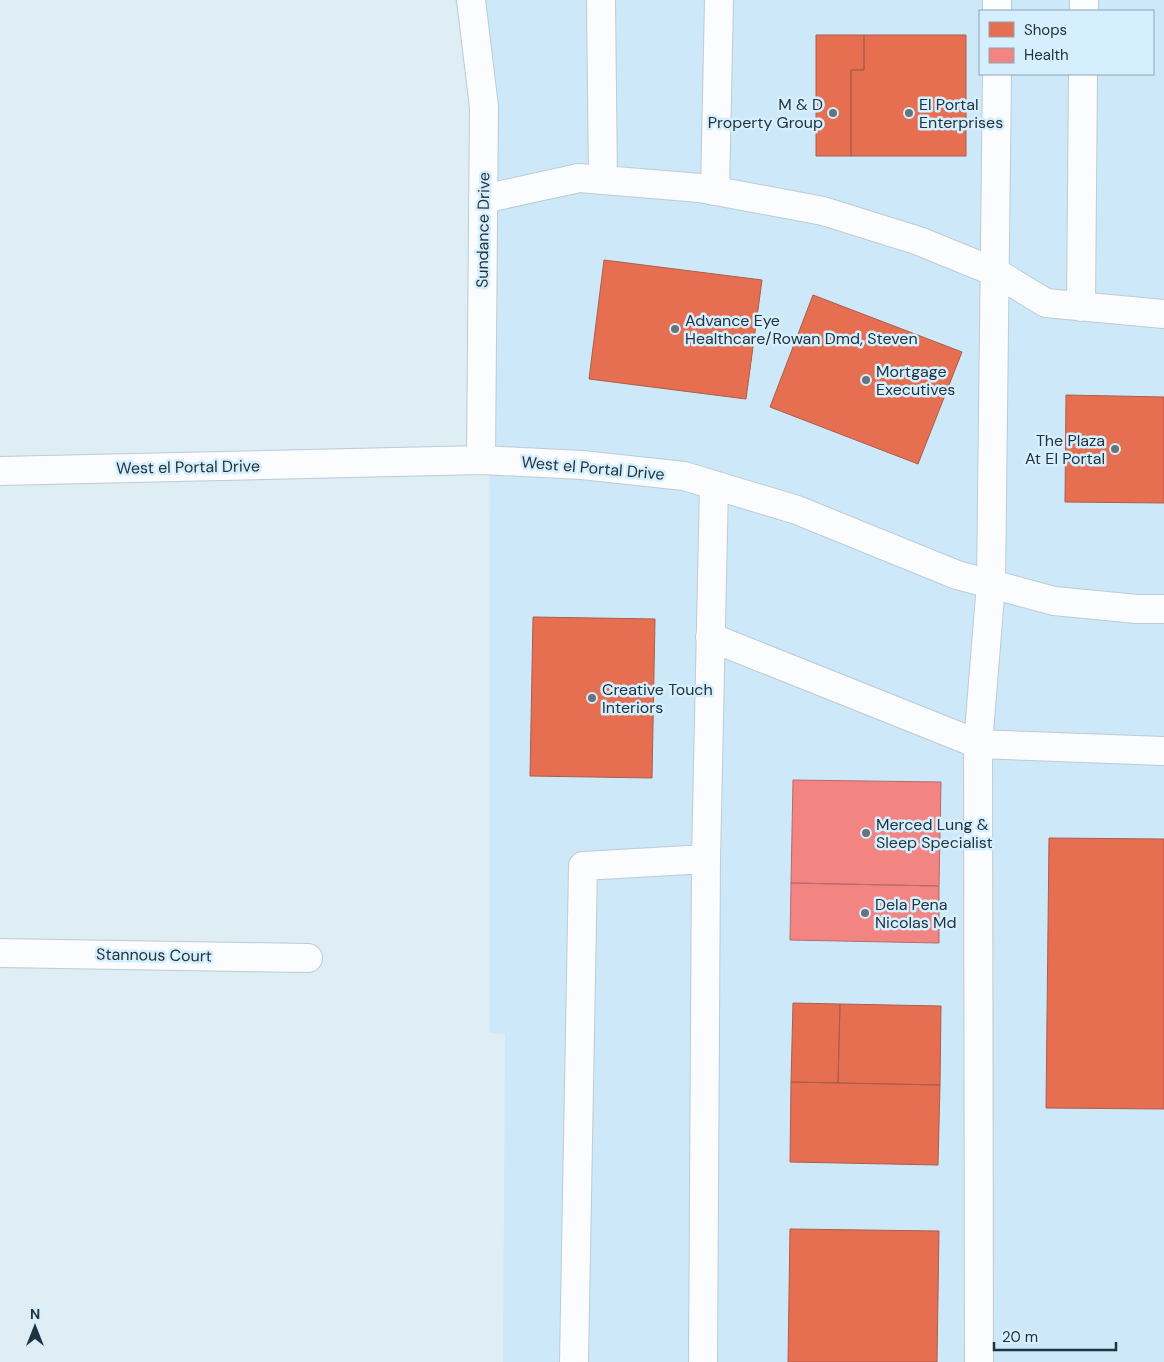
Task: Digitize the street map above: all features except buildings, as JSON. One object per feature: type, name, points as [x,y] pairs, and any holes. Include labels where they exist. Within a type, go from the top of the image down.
[{"type":"street","name":"Sundance Drive","points":[[471,0],[484,107],[481,460]]},
{"type":"street","points":[[601,0],[603,180]]},
{"type":"street","points":[[715,190],[719,0]]},
{"type":"street","points":[[979,1362],[978,744],[991,584],[996,75]]},
{"type":"street","points":[[1081,307],[1083,75]]},
{"type":"street","points":[[484,199],[579,178],[715,190],[823,211],[919,241],[995,272],[1046,303],[1164,314]]},
{"type":"street","name":"West el Portal Drive","points":[[0,471],[481,460],[582,465],[675,475],[797,510],[957,575],[1054,601],[1137,609],[1164,609]]},
{"type":"street","points":[[703,1362],[706,859],[714,486]]},
{"type":"street","points":[[710,637],[978,744],[1164,751]]},
{"type":"street","points":[[574,1362],[583,866],[706,859]]},
{"type":"street","name":"Stannous Court","points":[[0,953],[308,958]]},
{"type":"shaded area","points":[[454,0],[1164,0],[1164,1362],[503,1362],[505,1034],[490,1033],[490,531],[488,374],[470,54]]},
{"type":"place","name":"M & D Property Group","points":[[833,113]]},
{"type":"place","name":"El Portal Enterprises","points":[[909,113]]},
{"type":"place","name":"Advance Eye Healthcare/Rowan Dmd, Steven","points":[[675,329]]},
{"type":"place","name":"Mortgage Executives","points":[[866,380]]},
{"type":"place","name":"The Plaza At El Portal","points":[[1115,449]]},
{"type":"place","name":"Creative Touch Interiors","points":[[592,698]]},
{"type":"place","name":"Merced Lung & Sleep Specialist","points":[[866,833]]},
{"type":"place","name":"Dela Pena Nicolas Md","points":[[865,913]]}]
